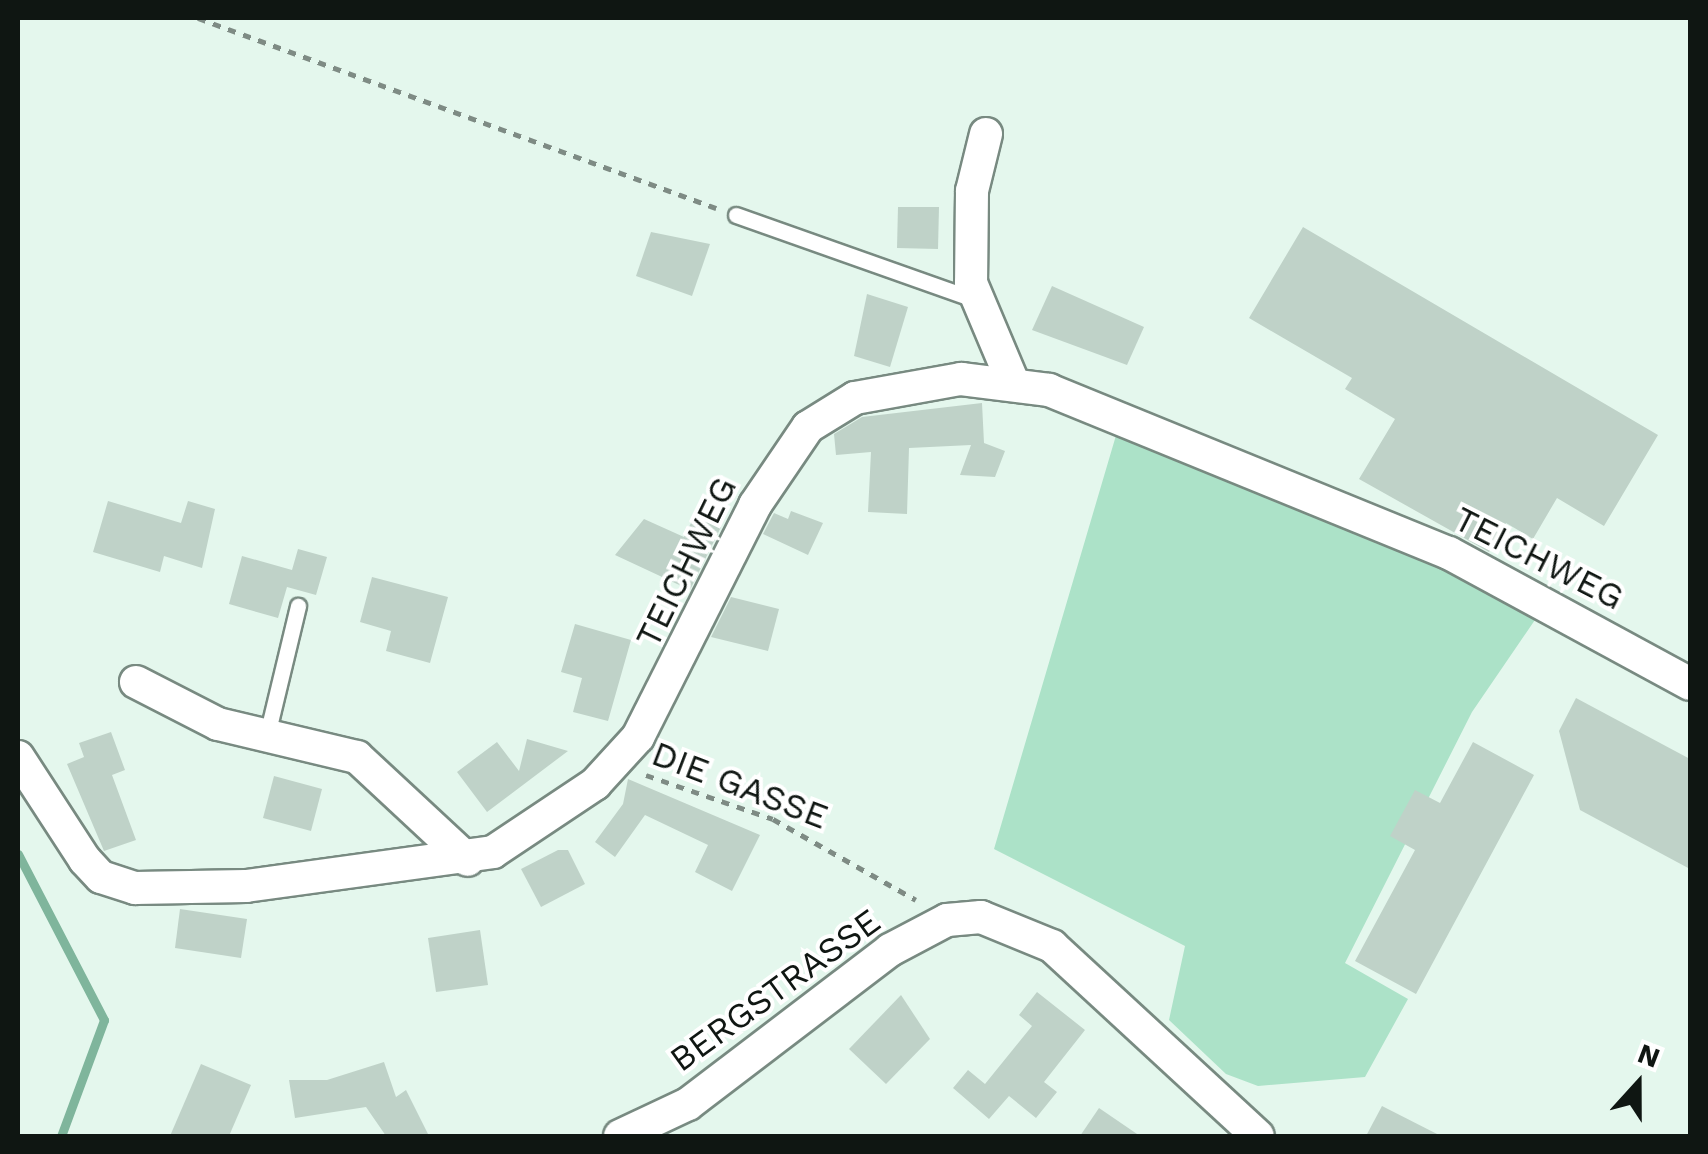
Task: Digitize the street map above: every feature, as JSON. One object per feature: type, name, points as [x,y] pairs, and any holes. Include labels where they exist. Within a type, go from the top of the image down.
[{"type":"street","points":[[986,134],[968,240],[978,300],[1012,380]]},
{"type":"street","name":"TEICHWEG","points":[[18,757],[70,842],[117,884],[246,886],[468,860],[530,831],[615,764],[664,699],[755,505],[808,428],[855,398],[907,382],[1012,380],[1449,554],[1690,684]]},
{"type":"street","points":[[136,682],[190,712],[357,756],[468,860]]},
{"type":"street","points":[[947,920],[981,918],[1052,946],[1258,1136]]},
{"type":"street","name":"BERGSTRASSE","points":[[620,1136],[688,1104],[834,989],[947,920]]},
{"type":"lane","points":[[736,215],[978,300]]},
{"type":"lane","points":[[267,735],[298,606]]},
{"type":"path","points":[[198,18],[736,215]]},
{"type":"path","name":"DIE GASSE","points":[[615,764],[789,826],[947,920]]},
{"type":"green space","points":[[1117,432],[1474,577],[1539,614],[1472,712],[1345,963],[1408,999],[1365,1077],[1258,1086],[1226,1074],[1169,1020],[1185,946],[994,849]]},
{"type":"building","points":[[898,207],[939,207],[938,249],[897,248]]},
{"type":"building","points":[[1303,227],[1658,435],[1604,526],[1557,498],[1533,539],[1506,523],[1489,552],[1359,479],[1395,419],[1345,389],[1352,378],[1249,318]]},
{"type":"building","points":[[651,232],[710,244],[692,296],[636,276]]},
{"type":"building","points":[[1052,286],[1144,327],[1127,365],[1032,330]]},
{"type":"building","points":[[867,294],[908,307],[890,367],[854,356]]},
{"type":"building","points":[[982,403],[984,443],[1005,451],[995,477],[960,475],[971,445],[909,448],[907,514],[868,512],[871,452],[836,455],[834,434],[862,417]]},
{"type":"building","points":[[108,501],[181,523],[188,501],[215,509],[202,568],[164,556],[160,572],[93,552]]},
{"type":"building","points":[[791,511],[823,523],[808,555],[763,534],[774,513],[788,519]]},
{"type":"building","points":[[695,515],[721,527],[690,590],[615,555],[644,519],[684,537]]},
{"type":"building","points":[[298,549],[327,557],[316,595],[287,587],[278,618],[229,604],[242,556],[292,570]]},
{"type":"building","points":[[372,577],[448,597],[430,663],[386,651],[391,631],[360,622]]},
{"type":"building","points":[[731,597],[779,609],[768,651],[711,637]]},
{"type":"building","points":[[575,624],[631,640],[608,721],[573,712],[582,678],[561,672]]},
{"type":"building","points":[[1576,698],[1690,759],[1690,869],[1580,810],[1559,731]]},
{"type":"building","points":[[111,732],[125,770],[112,775],[136,840],[104,851],[67,764],[84,757],[79,743]]},
{"type":"building","points":[[527,739],[568,751],[487,812],[457,772],[497,742],[519,771]]},
{"type":"building","points":[[1473,742],[1534,775],[1416,994],[1355,961],[1415,850],[1390,836],[1415,790],[1440,803]]},
{"type":"building","points":[[274,776],[322,789],[311,831],[263,818]]},
{"type":"building","points":[[628,779],[760,835],[732,891],[695,872],[708,845],[645,815],[615,857],[595,842],[623,804]]},
{"type":"building","points":[[558,850],[568,850],[585,884],[541,907],[521,869]]},
{"type":"building","points":[[180,909],[247,919],[241,958],[175,948]]},
{"type":"building","points":[[480,930],[488,985],[436,992],[428,938]]},
{"type":"building","points":[[1037,992],[1085,1030],[1044,1082],[1057,1092],[1036,1118],[1009,1096],[989,1119],[953,1088],[968,1070],[985,1084],[1032,1026],[1019,1015]]},
{"type":"building","points":[[901,995],[930,1039],[886,1084],[849,1049]]},
{"type":"building","points":[[384,1062],[396,1097],[406,1090],[429,1136],[386,1136],[366,1107],[295,1118],[289,1080],[327,1080]]},
{"type":"building","points":[[201,1064],[251,1085],[229,1136],[170,1136]]},
{"type":"building","points":[[1382,1106],[1441,1136],[1366,1136]]},
{"type":"building","points":[[1099,1108],[1140,1136],[1080,1136]]},
{"type":"waterway","points":[[18,854],[104,1020],[61,1136]]}]
